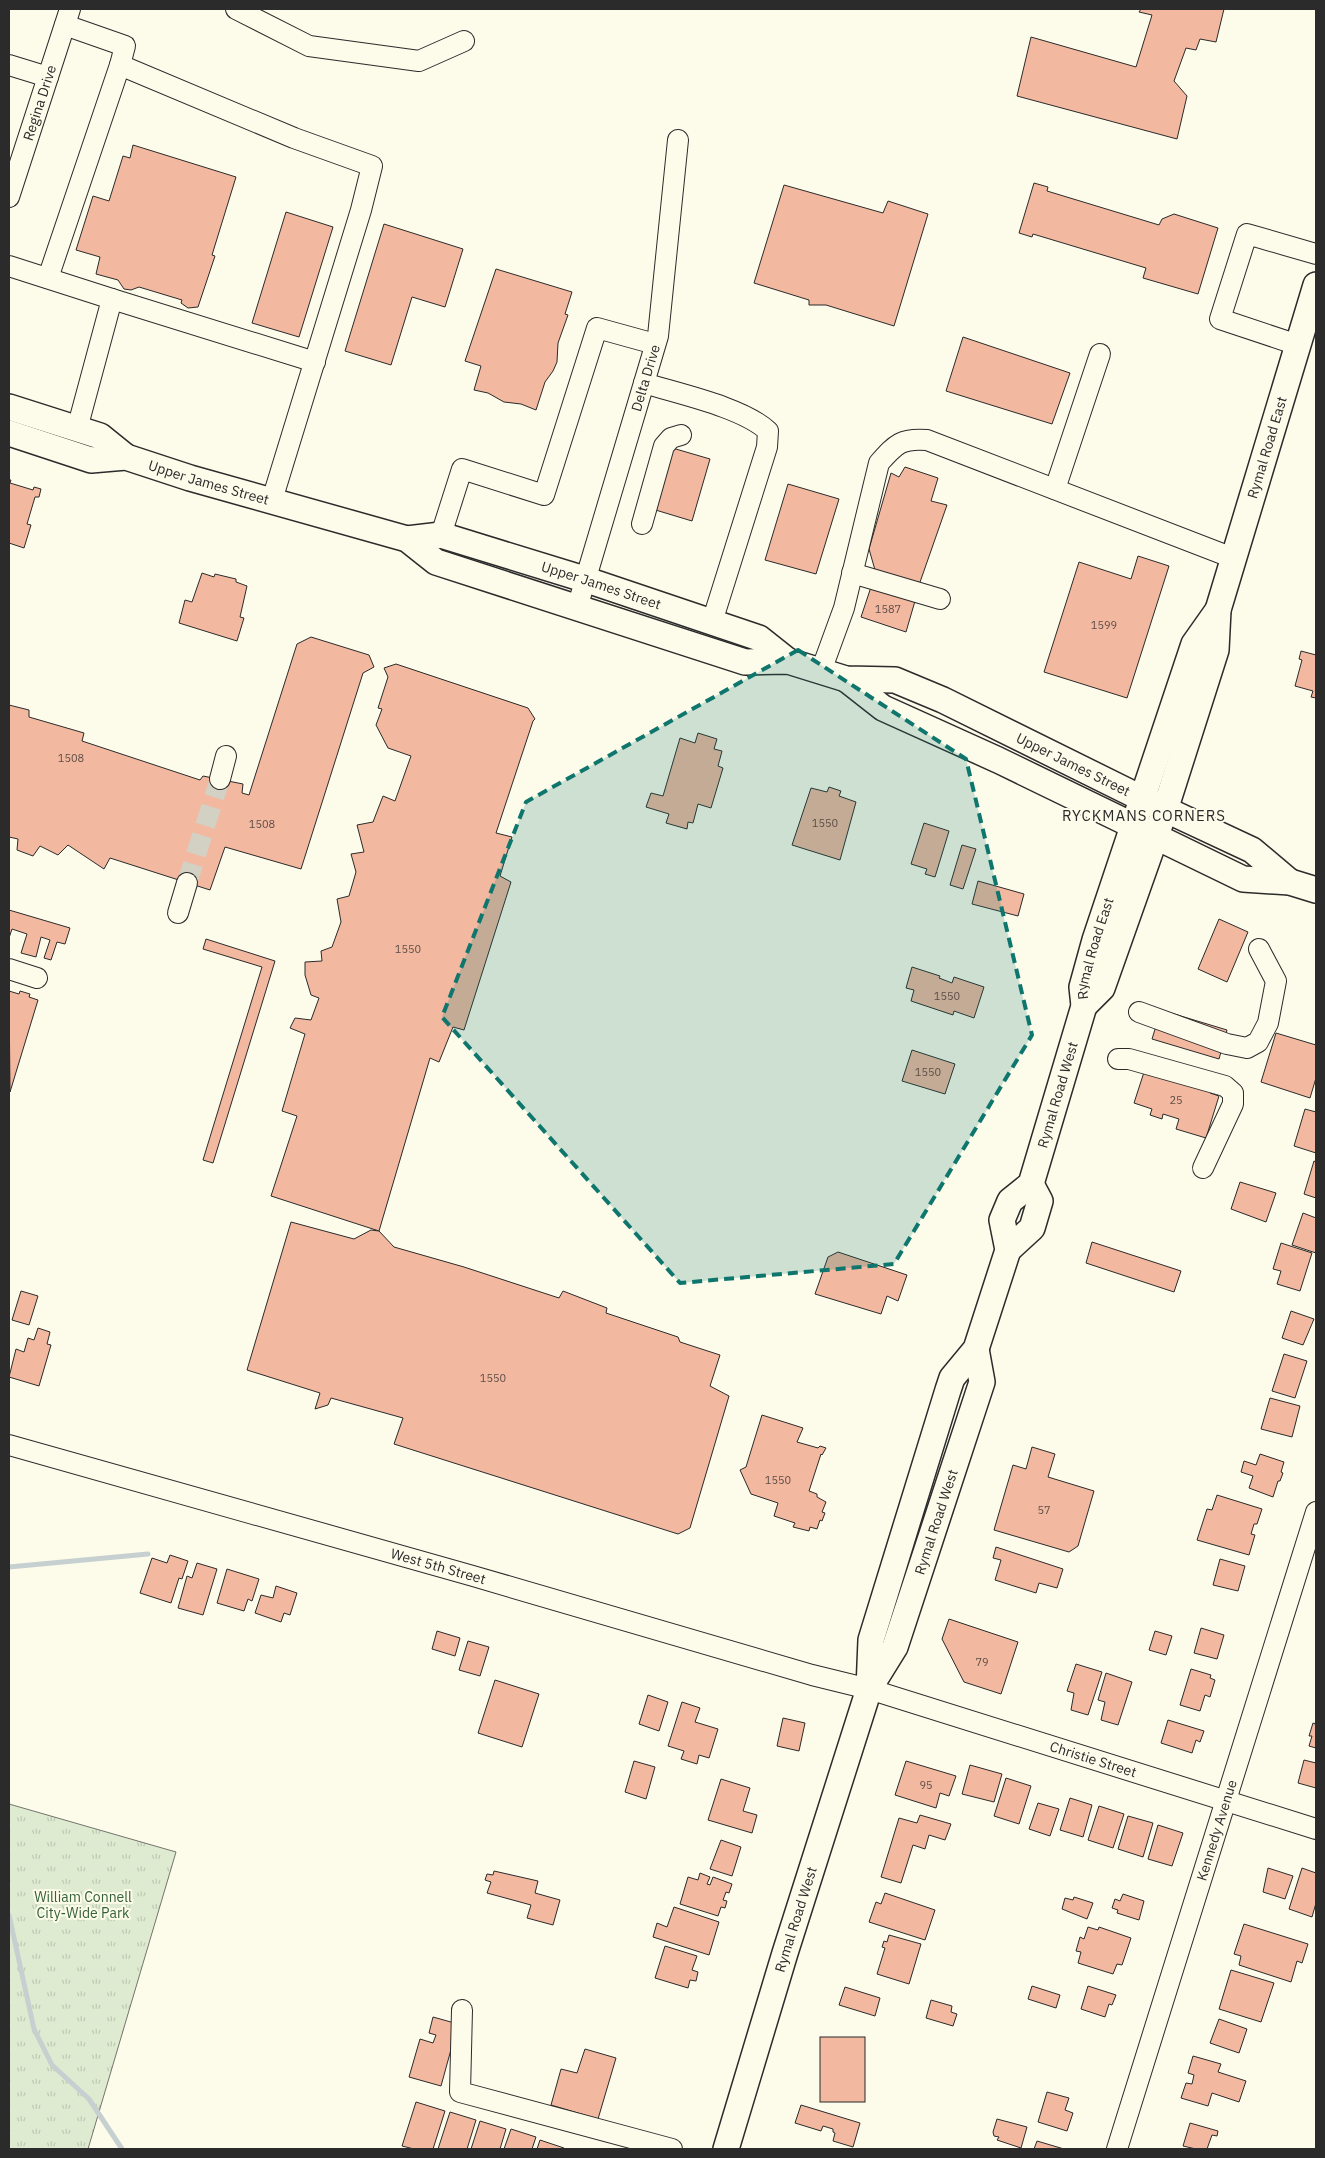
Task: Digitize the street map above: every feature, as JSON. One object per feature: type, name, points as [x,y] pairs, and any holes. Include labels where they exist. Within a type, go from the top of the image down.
[{"type":"main road","name":"Rymal Road East","points":[[1084,1006],[1102,988],[1155,836],[1154,804],[1194,644],[1218,610],[1298,345],[1314,300]]},
{"type":"main road","name":"Upper James Street","points":[[9,408],[100,436],[126,457]]},
{"type":"main road","name":"Upper James Street","points":[[9,433],[92,460],[126,457],[407,539],[436,562],[745,662],[788,661],[846,679],[895,680],[944,700],[1154,804],[1252,850],[1290,882]]},
{"type":"main road","name":"Upper James Street","points":[[407,539],[441,535],[584,579],[759,638],[788,661]]},
{"type":"main road","name":"Upper James Street","points":[[846,679],[883,708],[998,760],[1243,879],[1290,882],[1316,890]]},
{"type":"main road","name":"Rymal Road East","points":[[1084,1006],[1082,987],[1132,826],[1154,804]]},
{"type":"main road","name":"Rymal Road West","points":[[726,2149],[785,1952],[868,1689],[895,1647],[982,1382],[976,1349],[1008,1250],[1002,1220],[1010,1200],[1031,1184],[1084,1006]]},
{"type":"street","points":[[236,9],[309,46],[418,61],[464,41]]},
{"type":"street","points":[[48,278],[125,46],[68,17]]},
{"type":"street","name":"Regina Drive","points":[[9,197],[68,17]]},
{"type":"street","points":[[120,64],[294,138],[372,166],[361,210],[272,500]]},
{"type":"street","points":[[9,65],[48,77]]},
{"type":"street","name":"Delta Drive","points":[[577,608],[584,579],[658,336],[678,140]]},
{"type":"street","points":[[1298,345],[1220,320],[1247,234],[1316,254]]},
{"type":"street","points":[[9,266],[315,362]]},
{"type":"street","points":[[77,429],[112,299]]},
{"type":"street","points":[[441,535],[462,469],[544,495],[597,328],[655,344]]},
{"type":"street","points":[[1055,489],[1100,354]]},
{"type":"street","points":[[644,383],[743,414],[759,422],[768,431],[766,447],[712,622]]},
{"type":"street","points":[[642,524],[664,446],[671,438],[681,435]]},
{"type":"street","points":[[821,671],[844,608],[879,463],[890,451],[908,438],[927,440],[1233,558]]},
{"type":"street","points":[[852,573],[940,599]]},
{"type":"street","points":[[220,779],[226,756]]},
{"type":"street","points":[[178,913],[187,883]]},
{"type":"street","points":[[1139,1012],[1227,1044],[1247,1048],[1258,1042],[1268,1023],[1276,981],[1259,949]]},
{"type":"street","points":[[9,969],[37,978]]},
{"type":"street","points":[[1118,1059],[1129,1058],[1225,1086],[1233,1093],[1233,1104],[1203,1168]]},
{"type":"street","name":"West 5th Street","points":[[9,1445],[812,1675],[868,1689]]},
{"type":"street","name":"Kennedy Avenue","points":[[1117,2149],[1316,1512]]},
{"type":"street","name":"Christie Street","points":[[868,1689],[1316,1829]]},
{"type":"street","points":[[462,2010],[460,2092],[672,2149]]},
{"type":"highlighted area","points":[[798,650],[966,759],[1032,1035],[894,1264],[680,1283],[442,1017],[526,802]]},
{"type":"green space","name":"William Connell City-Wide Park","points":[[9,1804],[176,1852],[88,2149],[9,2149]]},
{"type":"building","points":[[1141,9],[1224,9],[1216,42],[1200,39],[1196,50],[1186,48],[1174,81],[1187,96],[1177,139],[1017,96],[1031,37],[1136,67],[1152,15],[1139,12]]},
{"type":"building","points":[[133,145],[236,177],[212,255],[215,256],[198,307],[188,308],[181,303],[182,300],[139,287],[131,290],[124,289],[118,280],[96,274],[100,257],[76,250],[93,196],[109,201],[123,156],[130,158]]},
{"type":"building","points":[[1034,183],[1048,187],[1047,191],[1159,225],[1162,219],[1174,214],[1218,228],[1198,294],[1143,278],[1146,268],[1033,234],[1032,237],[1019,233]]},
{"type":"building","points":[[784,185],[883,213],[888,201],[928,214],[894,326],[826,305],[809,305],[809,300],[754,283]]},
{"type":"building","points":[[286,212],[333,227],[299,337],[252,323]]},
{"type":"building","points":[[384,224],[463,249],[445,307],[412,297],[391,365],[345,351]]},
{"type":"building","points":[[496,269],[572,292],[565,314],[568,315],[558,343],[557,362],[545,382],[536,410],[521,404],[504,402],[488,393],[474,390],[481,366],[465,361]]},
{"type":"building","points":[[963,337],[1070,373],[1052,424],[946,391]]},
{"type":"building","points":[[669,447],[710,459],[692,521],[639,505]]},
{"type":"building","points":[[905,467],[938,478],[931,501],[947,505],[919,585],[875,570],[869,549],[891,473],[899,477]]},
{"type":"building","points":[[9,480],[11,480],[10,483],[33,490],[34,487],[41,489],[39,497],[35,497],[27,524],[31,525],[24,548],[9,543]]},
{"type":"building","points":[[788,484],[839,499],[816,574],[765,560]]},
{"type":"building","points":[[1138,556],[1169,566],[1127,698],[1044,672],[1079,562],[1131,579]]},
{"type":"building","points":[[202,573],[214,577],[215,574],[236,579],[236,582],[247,586],[240,617],[244,618],[237,641],[179,623],[185,600],[192,602]]},
{"type":"building","points":[[871,587],[915,601],[906,632],[861,617]]},
{"type":"building","points":[[311,637],[369,655],[374,667],[363,673],[301,869],[225,847],[210,890],[110,858],[104,869],[68,845],[58,855],[40,846],[33,856],[17,850],[18,839],[9,837],[9,705],[29,710],[29,717],[84,733],[82,741],[200,780],[203,776],[243,784],[242,793],[249,795],[297,644]]},
{"type":"building","points":[[1301,651],[1316,655],[1316,698],[1311,697],[1313,691],[1295,686],[1302,660],[1299,659]]},
{"type":"building","points":[[396,664],[528,708],[535,719],[496,833],[512,837],[500,876],[511,882],[464,1030],[453,1027],[439,1062],[430,1058],[379,1231],[271,1196],[297,1116],[282,1111],[305,1034],[290,1028],[295,1018],[311,1020],[319,998],[311,995],[305,975],[305,962],[322,961],[321,951],[332,947],[341,922],[337,899],[349,896],[356,872],[351,854],[364,852],[357,825],[373,822],[383,796],[395,801],[411,756],[388,748],[376,725],[382,709],[378,708],[388,677],[384,668]]},
{"type":"building","points":[[698,733],[717,739],[714,749],[722,751],[718,766],[723,768],[711,808],[698,804],[693,823],[688,822],[687,829],[666,823],[669,814],[646,807],[651,793],[663,796],[680,738],[695,743]]},
{"type":"building","points":[[829,787],[841,791],[839,796],[856,802],[840,860],[792,845],[811,788],[827,792]]},
{"type":"building","points":[[924,823],[949,831],[935,877],[925,874],[927,869],[911,864]]},
{"type":"building","points":[[962,845],[976,849],[963,889],[950,885]]},
{"type":"building","points":[[978,881],[1024,894],[1018,916],[972,904]]},
{"type":"building","points":[[9,910],[70,928],[65,944],[57,942],[51,960],[44,958],[50,940],[41,937],[36,957],[21,953],[27,934],[12,929],[9,938]]},
{"type":"building","points":[[1219,919],[1248,932],[1227,982],[1198,969]]},
{"type":"building","points":[[206,939],[275,961],[213,1163],[203,1160],[262,967],[203,949]]},
{"type":"building","points":[[912,967],[940,976],[939,978],[952,983],[954,977],[984,987],[974,1018],[954,1011],[953,1015],[911,1001],[914,990],[906,988]]},
{"type":"building","points":[[9,991],[19,994],[20,991],[30,994],[29,997],[38,1000],[10,1092]]},
{"type":"building","points":[[1161,1010],[1227,1030],[1219,1059],[1152,1039]]},
{"type":"building","points":[[1276,1033],[1316,1045],[1316,1078],[1310,1098],[1261,1082]]},
{"type":"building","points":[[912,1050],[955,1064],[945,1094],[902,1081]]},
{"type":"building","points":[[1146,1066],[1212,1087],[1210,1093],[1219,1096],[1206,1138],[1176,1129],[1179,1119],[1163,1114],[1162,1119],[1150,1115],[1152,1109],[1134,1103]]},
{"type":"building","points":[[1305,1109],[1316,1112],[1316,1153],[1294,1146]]},
{"type":"building","points":[[1314,1161],[1316,1162],[1316,1198],[1304,1194]]},
{"type":"building","points":[[1240,1182],[1276,1193],[1266,1222],[1231,1209]]},
{"type":"building","points":[[1303,1213],[1316,1218],[1316,1253],[1292,1245]]},
{"type":"building","points":[[291,1222],[354,1239],[371,1230],[379,1231],[394,1247],[464,1267],[559,1298],[563,1291],[607,1308],[606,1313],[678,1337],[680,1342],[720,1355],[710,1386],[729,1396],[690,1528],[678,1534],[394,1444],[403,1418],[331,1398],[328,1405],[315,1409],[320,1393],[247,1370]]},
{"type":"building","points":[[1092,1242],[1181,1271],[1174,1292],[1086,1263]]},
{"type":"building","points":[[1281,1243],[1312,1253],[1300,1291],[1277,1284],[1281,1271],[1273,1269]]},
{"type":"building","points":[[838,1252],[907,1275],[898,1301],[887,1296],[881,1314],[815,1294],[828,1257]]},
{"type":"building","points":[[21,1291],[38,1296],[29,1325],[12,1320]]},
{"type":"building","points":[[1291,1311],[1314,1319],[1303,1345],[1282,1338]]},
{"type":"building","points":[[38,1328],[50,1332],[47,1344],[51,1345],[39,1386],[9,1377],[16,1349],[24,1352],[28,1338],[34,1340]]},
{"type":"building","points":[[1284,1354],[1307,1361],[1295,1398],[1272,1391]]},
{"type":"building","points":[[1270,1398],[1300,1406],[1292,1437],[1261,1429]]},
{"type":"building","points":[[762,1415],[803,1428],[797,1442],[818,1448],[820,1446],[826,1448],[821,1454],[809,1491],[817,1494],[817,1497],[826,1502],[822,1512],[825,1513],[817,1529],[810,1527],[809,1531],[793,1527],[795,1523],[774,1516],[778,1503],[751,1494],[740,1470],[746,1467]]},
{"type":"building","points":[[1032,1447],[1055,1454],[1048,1477],[1094,1491],[1078,1546],[1069,1552],[994,1530],[1013,1465],[1026,1469]]},
{"type":"building","points":[[1260,1454],[1284,1462],[1281,1472],[1283,1473],[1280,1481],[1278,1481],[1273,1497],[1249,1488],[1253,1476],[1241,1472],[1244,1461],[1256,1465]]},
{"type":"building","points":[[1217,1495],[1262,1509],[1251,1534],[1255,1535],[1249,1555],[1197,1540],[1207,1509],[1212,1510]]},
{"type":"building","points":[[996,1547],[1063,1569],[1057,1588],[1039,1583],[1036,1593],[995,1580],[1001,1560],[993,1558]]},
{"type":"building","points":[[170,1555],[188,1561],[182,1579],[179,1578],[171,1603],[140,1593],[152,1558],[167,1563]]},
{"type":"building","points":[[1220,1559],[1245,1566],[1238,1591],[1213,1585]]},
{"type":"building","points":[[197,1563],[217,1569],[203,1615],[178,1608],[187,1576],[192,1578]]},
{"type":"building","points":[[227,1569],[259,1579],[252,1601],[248,1599],[244,1611],[217,1603]]},
{"type":"building","points":[[276,1586],[297,1593],[290,1615],[284,1613],[281,1622],[255,1613],[261,1595],[273,1598]]},
{"type":"building","points":[[949,1619],[1018,1642],[1001,1694],[964,1682],[942,1639]]},
{"type":"building","points":[[1201,1628],[1224,1635],[1217,1659],[1194,1653]]},
{"type":"building","points":[[437,1631],[460,1638],[455,1656],[432,1649]]},
{"type":"building","points":[[1155,1631],[1172,1636],[1166,1655],[1149,1650]]},
{"type":"building","points":[[468,1641],[489,1647],[480,1676],[459,1670]]},
{"type":"building","points":[[1076,1664],[1102,1672],[1088,1715],[1071,1710],[1074,1693],[1067,1691]]},
{"type":"building","points":[[1191,1669],[1211,1675],[1210,1678],[1215,1680],[1210,1697],[1205,1695],[1200,1711],[1180,1705]]},
{"type":"building","points":[[1106,1673],[1132,1682],[1118,1725],[1101,1720],[1105,1702],[1098,1700]]},
{"type":"building","points":[[495,1680],[539,1694],[522,1747],[478,1733]]},
{"type":"building","points":[[648,1695],[668,1702],[659,1731],[639,1724]]},
{"type":"building","points":[[682,1702],[700,1708],[695,1722],[718,1729],[709,1758],[699,1755],[697,1764],[681,1759],[684,1751],[668,1746]]},
{"type":"building","points":[[783,1718],[805,1723],[799,1751],[777,1746]]},
{"type":"building","points":[[1168,1720],[1204,1731],[1200,1742],[1196,1740],[1192,1753],[1161,1743]]},
{"type":"building","points":[[1316,1720],[1316,1748],[1309,1746],[1312,1736],[1309,1736],[1313,1723],[1315,1724]]},
{"type":"building","points":[[1304,1760],[1316,1763],[1316,1788],[1298,1783]]},
{"type":"building","points":[[634,1761],[655,1767],[646,1799],[625,1792]]},
{"type":"building","points":[[906,1761],[956,1776],[949,1796],[940,1793],[936,1808],[895,1795]]},
{"type":"building","points":[[970,1765],[1002,1774],[994,1802],[962,1794]]},
{"type":"building","points":[[1006,1778],[1031,1786],[1019,1824],[994,1816]]},
{"type":"building","points":[[721,1779],[750,1788],[743,1811],[757,1815],[752,1833],[708,1820]]},
{"type":"building","points":[[1070,1798],[1092,1805],[1083,1837],[1060,1830]]},
{"type":"building","points":[[1038,1803],[1059,1809],[1050,1836],[1029,1829]]},
{"type":"building","points":[[1099,1806],[1124,1814],[1113,1848],[1088,1840]]},
{"type":"building","points":[[920,1815],[951,1824],[945,1840],[929,1835],[925,1849],[913,1845],[901,1883],[881,1877],[899,1818],[917,1823]]},
{"type":"building","points":[[1128,1816],[1153,1823],[1143,1857],[1118,1849]]},
{"type":"building","points":[[1158,1825],[1183,1833],[1172,1866],[1148,1859]]},
{"type":"building","points":[[721,1840],[741,1847],[732,1876],[710,1869]]},
{"type":"building","points":[[1268,1868],[1293,1876],[1285,1899],[1263,1892]]},
{"type":"building","points":[[1302,1868],[1316,1873],[1316,1903],[1312,1917],[1289,1909]]},
{"type":"building","points":[[494,1871],[538,1881],[535,1893],[560,1900],[553,1925],[527,1918],[531,1905],[487,1893],[491,1882],[485,1880],[487,1874],[493,1875]]},
{"type":"building","points":[[700,1873],[710,1877],[707,1884],[710,1885],[713,1877],[732,1884],[729,1893],[726,1892],[723,1900],[727,1901],[725,1908],[721,1907],[718,1916],[680,1904],[688,1877],[698,1880]]},
{"type":"building","points":[[885,1893],[935,1910],[925,1940],[869,1922],[876,1902],[881,1904]]},
{"type":"building","points":[[1123,1894],[1144,1901],[1139,1920],[1117,1913],[1118,1910],[1112,1908],[1115,1899],[1120,1901]]},
{"type":"building","points":[[1074,1897],[1093,1903],[1087,1919],[1062,1909],[1065,1898],[1073,1900]]},
{"type":"building","points":[[674,1907],[719,1922],[709,1955],[653,1937],[657,1923],[667,1927]]},
{"type":"building","points":[[1244,1924],[1308,1944],[1302,1963],[1297,1961],[1291,1982],[1239,1965],[1241,1956],[1234,1954]]},
{"type":"building","points":[[1088,1927],[1098,1930],[1099,1927],[1131,1938],[1122,1965],[1117,1964],[1113,1974],[1078,1963],[1081,1952],[1076,1951],[1080,1937],[1084,1939]]},
{"type":"building","points":[[889,1935],[921,1944],[909,1984],[877,1974],[885,1948],[882,1947],[884,1941],[887,1942]]},
{"type":"building","points":[[665,1946],[697,1956],[692,1970],[698,1972],[696,1981],[690,1980],[688,1988],[655,1978]]},
{"type":"building","points":[[1231,1970],[1274,1983],[1261,2022],[1219,2009]]},
{"type":"building","points":[[1032,1986],[1060,1995],[1056,2008],[1028,1999]]},
{"type":"building","points":[[1088,1986],[1116,1995],[1112,2005],[1109,2004],[1105,2017],[1081,2009]]},
{"type":"building","points":[[845,1987],[880,1998],[875,2016],[839,2005]]},
{"type":"building","points":[[931,2000],[952,2006],[951,2012],[957,2014],[953,2026],[926,2018]]},
{"type":"building","points":[[433,2017],[458,2024],[441,2086],[409,2077],[420,2039],[433,2043],[436,2035],[429,2033]]},
{"type":"building","points":[[1219,2019],[1247,2029],[1239,2053],[1210,2043]]},
{"type":"building","points":[[820,2037],[865,2037],[865,2102],[820,2102]]},
{"type":"building","points":[[585,2049],[616,2058],[598,2119],[551,2105],[561,2069],[577,2073]]},
{"type":"building","points":[[1193,2056],[1221,2064],[1218,2072],[1246,2081],[1239,2102],[1212,2093],[1208,2106],[1181,2098],[1186,2083],[1192,2084],[1194,2075],[1188,2073]]},
{"type":"building","points":[[1047,2092],[1069,2098],[1065,2110],[1073,2113],[1067,2131],[1038,2122]]},
{"type":"building","points":[[416,2102],[445,2111],[433,2149],[414,2149],[402,2146]]},
{"type":"building","points":[[801,2105],[860,2123],[853,2147],[833,2141],[835,2133],[833,2129],[823,2126],[821,2131],[795,2123]]},
{"type":"building","points":[[450,2112],[476,2120],[467,2149],[438,2149]]},
{"type":"building","points":[[997,2119],[1027,2127],[1021,2148],[997,2140],[999,2137],[994,2136],[993,2132]]},
{"type":"building","points":[[480,2121],[506,2129],[500,2149],[471,2149]]},
{"type":"building","points":[[1190,2123],[1218,2131],[1217,2136],[1212,2135],[1207,2149],[1183,2146]]},
{"type":"building","points":[[511,2129],[536,2137],[532,2149],[504,2149]]},
{"type":"building","points":[[540,2140],[564,2148],[537,2149]]},
{"type":"building","points":[[1037,2141],[1064,2149],[1034,2149]]},
{"type":"waterway","points":[[9,1567],[148,1554]]},
{"type":"waterway","points":[[9,1915],[34,2029],[52,2065],[89,2099],[122,2149]]},
{"type":"tunnel","points":[[187,883],[220,779]]},
{"type":"district","name":"RYCKMANS CORNERS","points":[[1144,816]]}]
